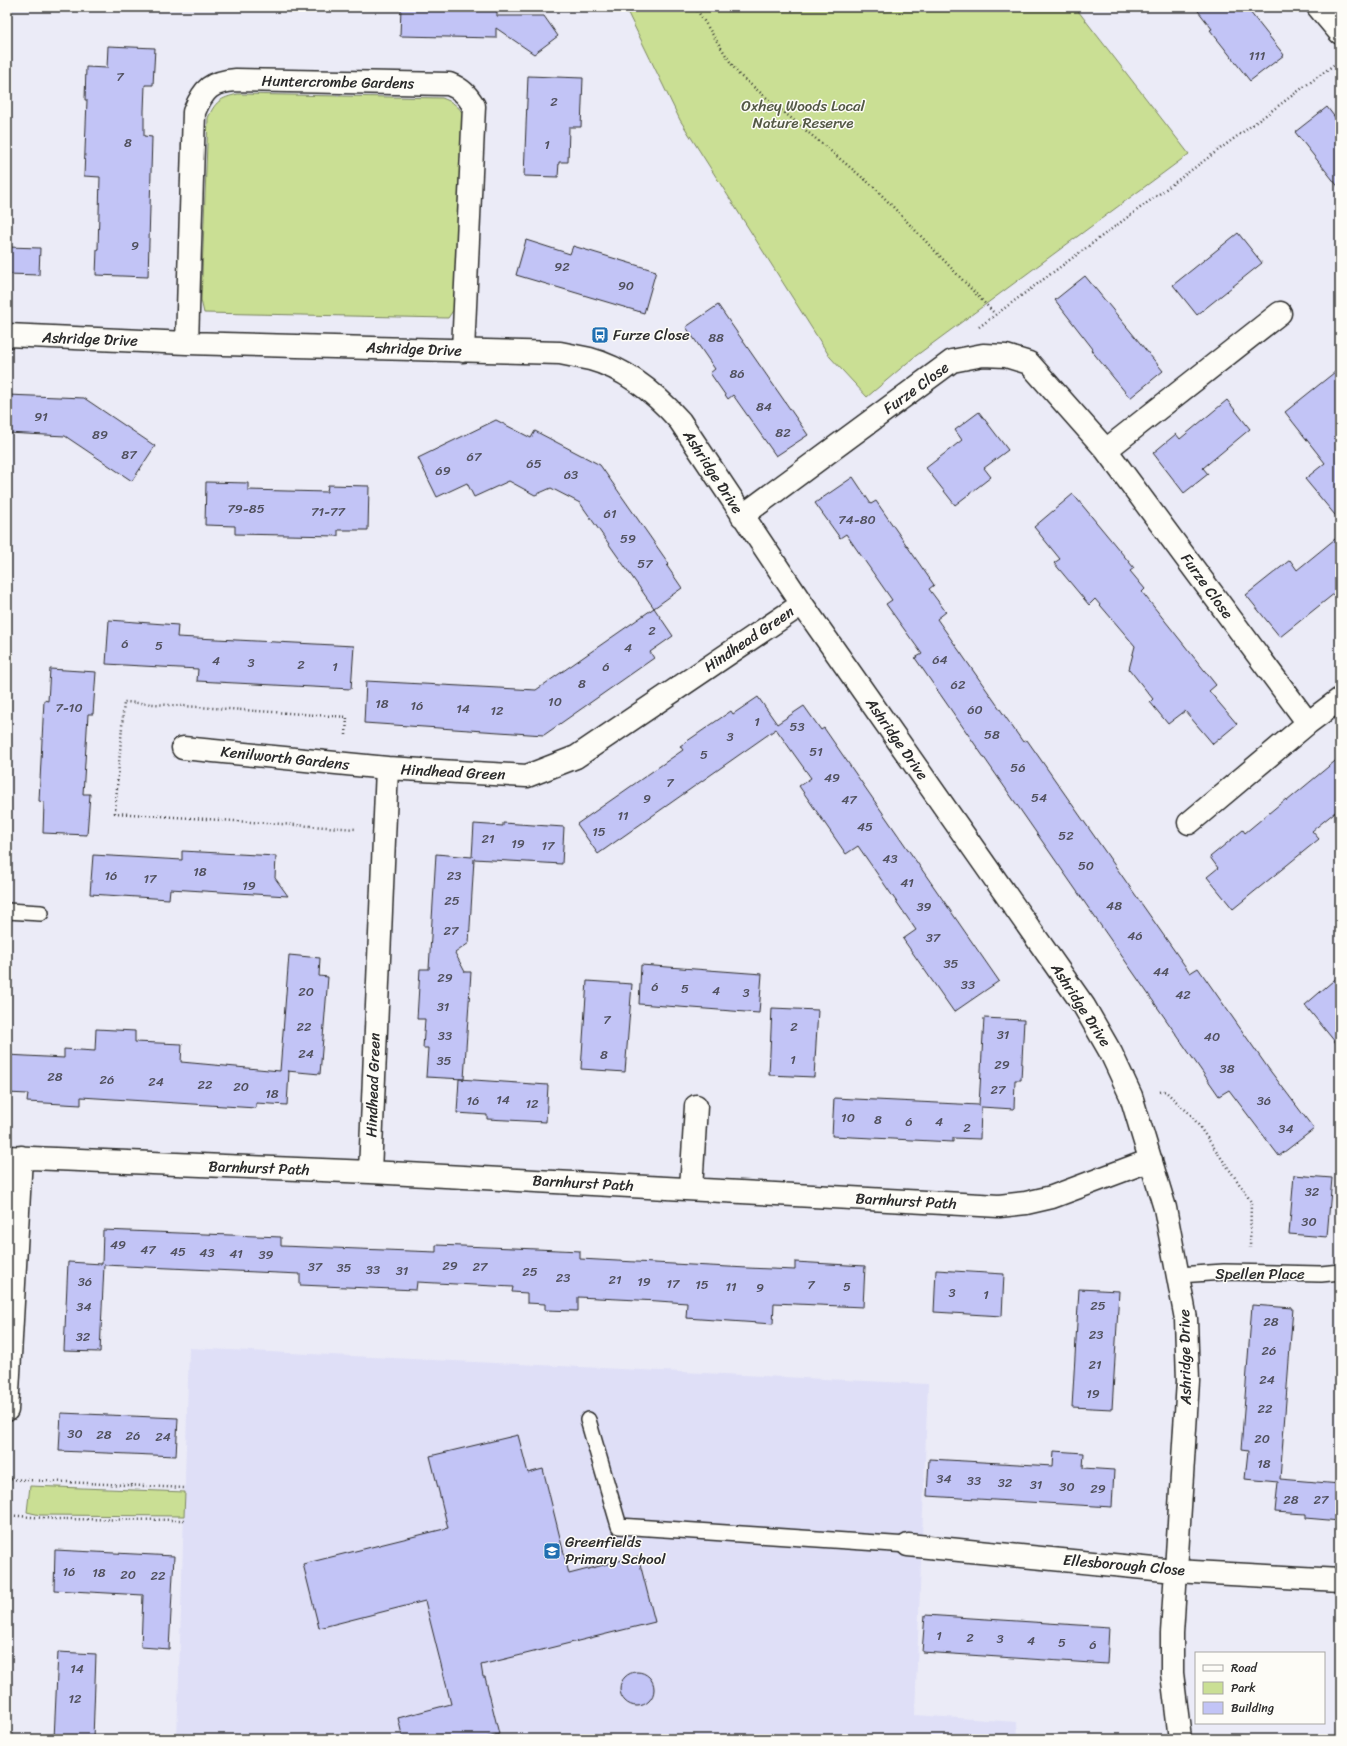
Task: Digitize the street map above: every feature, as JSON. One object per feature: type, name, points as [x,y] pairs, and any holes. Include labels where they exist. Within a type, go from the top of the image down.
[{"type":"street","points":[[1318,7],[1340,33]]},
{"type":"street","name":"Huntercrombe Gardens","points":[[187,343],[194,112],[199,100],[208,88],[218,82],[236,80],[449,84],[459,88],[468,95],[474,106],[463,351]]},
{"type":"street","points":[[1106,450],[1280,313]]},
{"type":"street","name":"Ashridge Drive","points":[[7,335],[187,343],[560,353],[591,359],[613,367],[660,399],[680,421],[802,604],[1084,1006],[1111,1053],[1132,1101],[1165,1208],[1179,1275],[1186,1319],[1188,1381],[1175,1571],[1172,1673],[1180,1739]]},
{"type":"street","name":"Furze Close","points":[[742,516],[952,361],[983,355],[1006,356],[1029,363],[1106,450],[1308,723]]},
{"type":"street","name":"Hindhead Green","points":[[370,1172],[387,768],[527,776],[576,757],[802,604]]},
{"type":"street","points":[[1189,823],[1308,723],[1338,706]]},
{"type":"street","name":"Kenilworth Gardens","points":[[183,748],[387,768]]},
{"type":"street","points":[[691,1189],[696,1106]]},
{"type":"street","points":[[7,1410],[14,1157]]},
{"type":"street","name":"Barnhurst Path","points":[[14,1157],[370,1172],[999,1206],[1026,1203],[1052,1197],[1151,1160]]},
{"type":"street","name":"Ellesborough Close","points":[[908,1545],[1175,1571],[1340,1580]]},
{"type":"lane","points":[[7,911],[41,913]]},
{"type":"lane","name":"Spellen Place","points":[[1179,1275],[1224,1272],[1321,1274],[1340,1272]]},
{"type":"lane","points":[[588,1420],[619,1526],[908,1545]]},
{"type":"path","points":[[695,7],[738,74],[876,188],[995,314]]},
{"type":"path","points":[[952,361],[979,327],[995,314],[1340,60]]},
{"type":"path","points":[[1132,1101],[1165,1091],[1192,1116],[1245,1192],[1251,1202],[1249,1272]]},
{"type":"path","points":[[7,1479],[185,1488]]},
{"type":"path","points":[[7,1515],[56,1519],[184,1520]]},
{"type":"shaded area","name":"Greenfields Primary School","points":[[189,1348],[928,1384],[915,1715],[1017,1722],[1018,1739],[177,1739]]},
{"type":"green space","name":"Oxhey Woods Local Nature Reserve","points":[[625,7],[1075,7],[1189,154],[913,358],[867,397],[830,357],[680,120]]},
{"type":"green space","points":[[238,94],[442,98],[458,107],[464,116],[454,309],[448,318],[204,313],[201,300],[208,118],[213,108],[222,99]]},
{"type":"green space","points":[[30,1486],[185,1492],[184,1516],[40,1515],[27,1512]]},
{"type":"building","points":[[401,7],[497,7],[497,16],[544,16],[558,36],[534,54],[496,28],[496,38],[400,36]]},
{"type":"building","points":[[1195,7],[1246,7],[1284,55],[1250,81],[1210,30],[1212,29]]},
{"type":"building","points":[[108,46],[155,48],[153,85],[145,85],[144,111],[144,136],[152,137],[148,277],[96,275],[100,177],[84,176],[87,100],[85,100],[86,67],[107,68]]},
{"type":"building","points":[[528,76],[583,78],[581,127],[569,127],[568,162],[559,162],[558,177],[524,176]]},
{"type":"building","points":[[1327,107],[1340,124],[1340,189],[1295,132]]},
{"type":"building","points":[[1238,233],[1262,263],[1197,315],[1173,285]]},
{"type":"building","points":[[526,240],[570,254],[573,246],[656,271],[644,313],[516,275]]},
{"type":"building","points":[[7,247],[40,248],[39,275],[7,274]]},
{"type":"building","points":[[1085,276],[1163,371],[1130,398],[1091,350],[1093,349],[1055,300]]},
{"type":"building","points":[[718,305],[808,435],[776,456],[733,395],[728,399],[710,373],[715,369],[686,327]]},
{"type":"building","points":[[1340,368],[1340,521],[1305,479],[1325,463],[1285,412]]},
{"type":"building","points":[[7,395],[84,398],[155,446],[132,481],[65,436],[7,433]]},
{"type":"building","points":[[1227,400],[1250,429],[1203,468],[1208,474],[1184,493],[1153,453],[1176,434],[1180,439]]},
{"type":"building","points":[[979,412],[1008,450],[984,468],[991,477],[955,505],[926,468],[962,440],[955,430]]},
{"type":"building","points":[[496,420],[531,438],[535,431],[600,465],[669,564],[667,566],[682,588],[654,608],[580,503],[551,488],[535,495],[509,481],[474,497],[467,483],[437,497],[418,458]]},
{"type":"building","points":[[853,477],[871,504],[876,501],[934,585],[929,589],[946,612],[937,619],[1023,742],[1027,740],[1190,973],[1198,968],[1268,1068],[1314,1129],[1279,1156],[1229,1090],[1219,1096],[915,658],[922,654],[886,604],[892,600],[846,534],[840,538],[815,503]]},
{"type":"building","points":[[206,482],[248,483],[248,490],[327,492],[328,485],[369,486],[368,530],[338,530],[338,536],[235,534],[235,526],[205,525]]},
{"type":"building","points":[[1073,494],[1134,568],[1130,571],[1145,589],[1142,592],[1216,685],[1209,691],[1237,724],[1213,744],[1185,711],[1168,724],[1150,702],[1153,699],[1129,669],[1135,646],[1095,599],[1089,605],[1054,563],[1060,559],[1034,527]]},
{"type":"building","points":[[1340,535],[1340,589],[1280,637],[1246,595],[1290,560],[1297,570]]},
{"type":"building","points":[[654,608],[673,636],[650,652],[654,658],[544,735],[364,723],[366,681],[536,690]]},
{"type":"building","points":[[109,620],[178,625],[177,637],[354,646],[351,689],[197,681],[198,669],[106,664]]},
{"type":"building","points":[[50,669],[96,672],[93,714],[88,714],[83,794],[90,794],[87,835],[43,833],[44,802],[39,801],[44,700],[48,701]]},
{"type":"building","points":[[758,697],[777,724],[804,706],[821,730],[824,728],[999,981],[954,1012],[903,939],[916,930],[858,846],[846,854],[799,786],[811,778],[776,729],[598,854],[577,824],[683,750],[680,746],[731,711],[733,714]]},
{"type":"building","points":[[1340,757],[1340,808],[1312,831],[1319,839],[1233,909],[1207,877],[1218,868],[1210,857],[1243,830],[1245,833],[1286,799],[1287,801]]},
{"type":"building","points":[[503,823],[564,827],[562,864],[474,859],[469,943],[455,953],[465,972],[471,972],[464,1079],[426,1077],[428,1048],[423,1048],[425,1019],[417,1019],[420,969],[429,969],[436,854],[472,857],[474,824],[503,826]]},
{"type":"building","points":[[182,851],[276,856],[275,878],[288,896],[170,889],[169,899],[90,894],[93,855],[182,860]]},
{"type":"building","points":[[289,955],[320,958],[319,976],[328,977],[320,1074],[289,1071],[287,1105],[256,1103],[256,1108],[81,1097],[81,1105],[27,1102],[28,1094],[7,1093],[7,1055],[64,1058],[64,1049],[95,1051],[96,1029],[135,1031],[135,1042],[182,1044],[181,1062],[280,1071]]},
{"type":"building","points":[[641,965],[762,974],[759,1013],[639,1004]]},
{"type":"building","points":[[1340,975],[1340,1048],[1305,1005]]},
{"type":"building","points":[[587,981],[632,984],[625,1072],[581,1069]]},
{"type":"building","points":[[772,1008],[818,1010],[814,1077],[769,1075]]},
{"type":"building","points":[[984,1018],[1024,1020],[1021,1080],[1015,1080],[1014,1109],[981,1107],[980,1139],[953,1138],[953,1142],[832,1136],[834,1098],[979,1105]]},
{"type":"building","points":[[459,1079],[548,1085],[546,1122],[487,1119],[487,1115],[457,1113]]},
{"type":"building","points":[[1294,1175],[1332,1178],[1327,1237],[1289,1234]]},
{"type":"building","points":[[103,1230],[281,1237],[281,1246],[436,1252],[436,1245],[580,1251],[580,1259],[795,1270],[795,1262],[865,1266],[863,1307],[774,1303],[773,1324],[686,1318],[687,1303],[658,1301],[578,1297],[578,1311],[545,1310],[545,1304],[527,1303],[527,1293],[512,1292],[513,1287],[417,1282],[416,1290],[300,1285],[300,1274],[104,1265],[100,1352],[64,1351],[68,1262],[102,1264]]},
{"type":"building","points":[[936,1270],[1004,1274],[1002,1316],[934,1312]]},
{"type":"building","points":[[1079,1289],[1119,1291],[1112,1409],[1072,1407]]},
{"type":"building","points":[[1252,1305],[1293,1308],[1280,1479],[1340,1484],[1340,1521],[1305,1518],[1305,1514],[1275,1512],[1278,1482],[1245,1479],[1248,1451],[1241,1450]]},
{"type":"building","points":[[61,1413],[178,1418],[176,1456],[59,1451]]},
{"type":"building","points":[[518,1435],[528,1473],[543,1469],[569,1574],[638,1556],[655,1622],[481,1665],[499,1734],[481,1739],[403,1739],[398,1718],[451,1704],[425,1601],[319,1628],[303,1564],[448,1528],[430,1456]]},
{"type":"building","points":[[1054,1451],[1084,1453],[1083,1468],[1114,1470],[1112,1507],[927,1496],[929,1459],[1053,1466]]},
{"type":"building","points":[[55,1550],[174,1556],[169,1649],[141,1647],[143,1595],[54,1590]]},
{"type":"building","points":[[925,1615],[1109,1627],[1107,1664],[922,1652]]},
{"type":"building","points":[[58,1652],[96,1654],[93,1739],[54,1739]]},
{"type":"building","points":[[637,1672],[649,1677],[654,1689],[649,1701],[637,1706],[625,1701],[620,1689],[625,1677]]},
{"type":"place","name":"Furze Close","points":[[600,335]]},
{"type":"place","name":"Greenfields Primary School","points":[[552,1551]]}]
